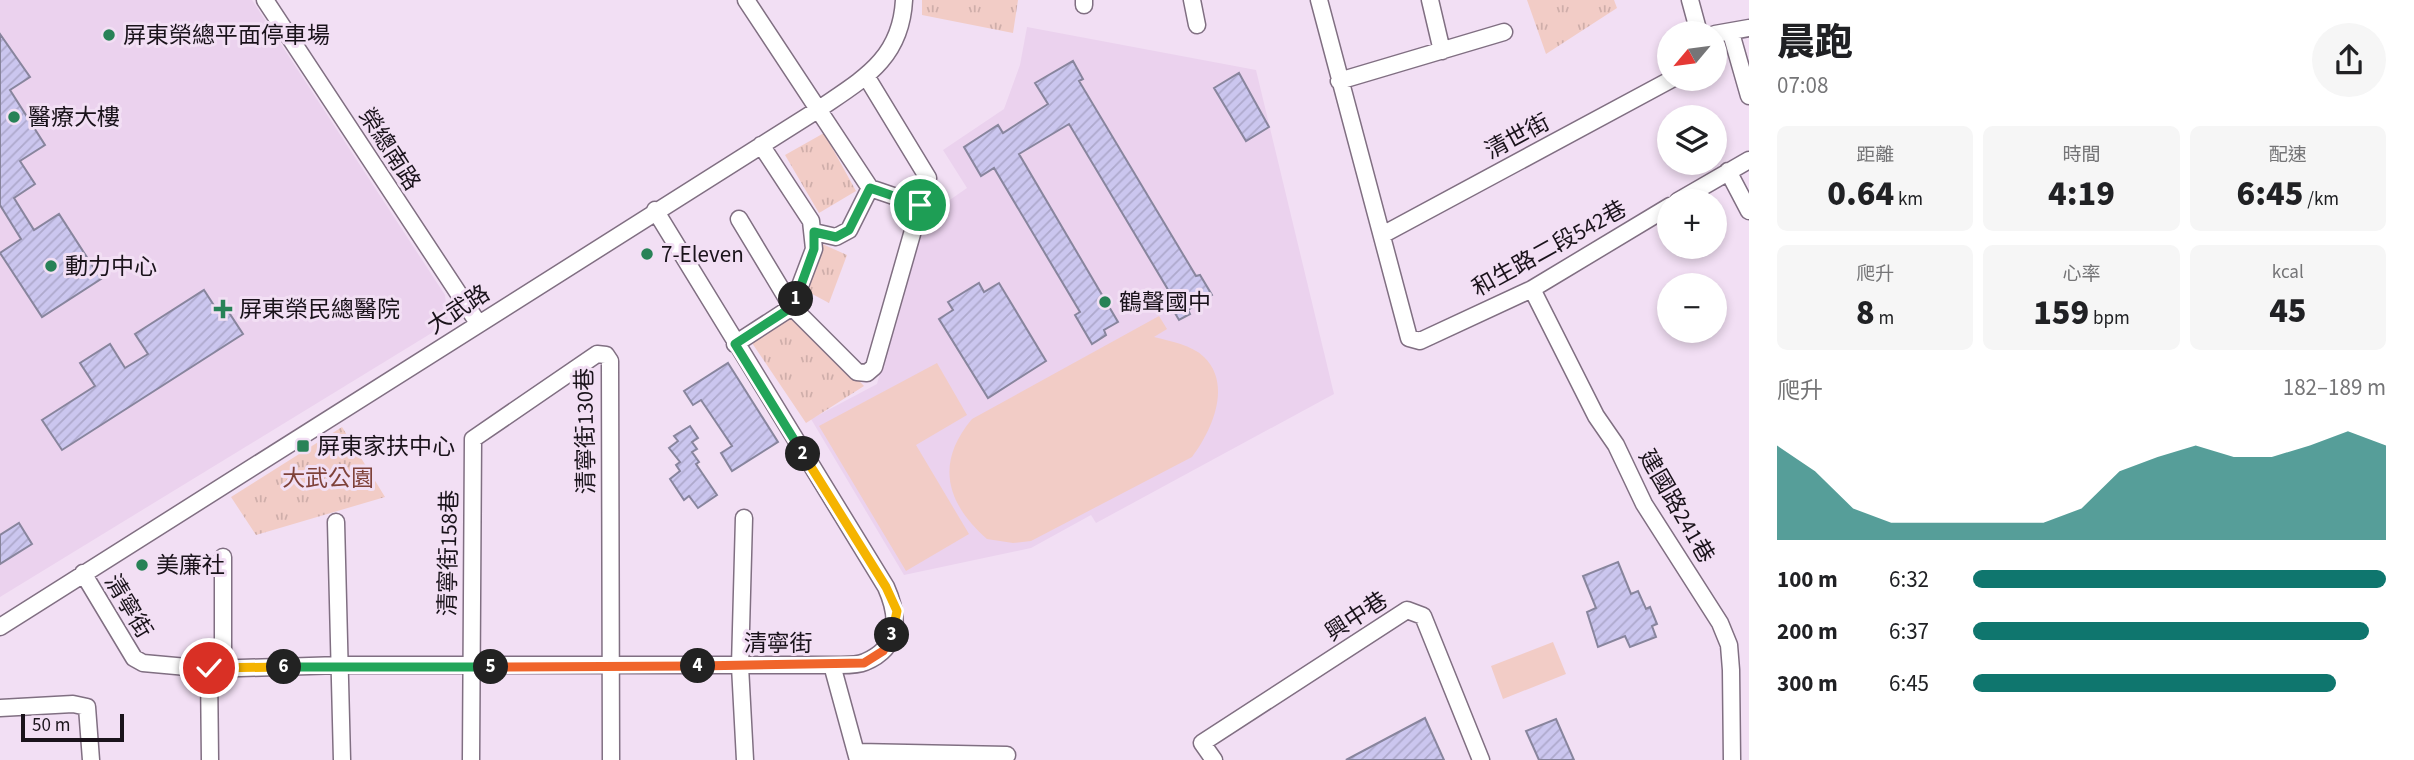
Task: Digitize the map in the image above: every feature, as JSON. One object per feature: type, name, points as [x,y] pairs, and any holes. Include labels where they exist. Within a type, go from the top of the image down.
[{"type":"street","name":"榮總南路","points":[[265,0],[478,323]]},
{"type":"street","points":[[746,0],[870,188],[920,205]]},
{"type":"street","name":"大武路","points":[[0,627],[304,437],[655,210],[819,109],[866,76],[890,53],[903,19],[904,0]]},
{"type":"street","points":[[1192,0],[1197,25]]},
{"type":"street","points":[[1319,0],[1339,81],[1384,234]]},
{"type":"street","points":[[1430,0],[1442,51]]},
{"type":"street","points":[[1690,0],[1696,21]]},
{"type":"street","points":[[1727,32],[1749,28]]},
{"type":"street","points":[[1339,81],[1504,32]]},
{"type":"street","points":[[1727,43],[1749,96]]},
{"type":"street","points":[[739,219],[792,307],[857,372],[867,373],[874,367],[928,178],[866,76]]},
{"type":"street","name":"清世街","points":[[1384,234],[1657,87]]},
{"type":"street","points":[[735,344],[792,307],[814,249],[811,221],[761,145]]},
{"type":"street","points":[[1698,189],[1749,160]]},
{"type":"street","points":[[1728,171],[1749,211]]},
{"type":"street","points":[[814,232],[836,237],[849,230],[870,188]]},
{"type":"street","name":"清寧街","points":[[83,573],[134,658],[143,663],[216,668],[341,665],[832,666],[864,663],[883,651],[894,632],[897,611],[886,587],[655,210]]},
{"type":"street","name":"和生路二段542巷","points":[[1384,234],[1409,338],[1420,341],[1532,289],[1657,214]]},
{"type":"street","name":"建國路241巷","points":[[1532,289],[1644,504],[1720,623],[1728,645],[1731,670],[1732,760]]},
{"type":"street","name":"清寧街130巷","points":[[473,439],[591,357],[606,355],[610,361],[609,665]]},
{"type":"street","name":"清寧街158巷","points":[[471,760],[469,667],[473,439]]},
{"type":"street","points":[[744,518],[740,666],[745,760]]},
{"type":"street","points":[[336,522],[342,760]]},
{"type":"street","points":[[210,760],[223,557]]},
{"type":"street","name":"興中巷","points":[[1214,760],[1202,743],[1407,610],[1423,616],[1481,760]]},
{"type":"street","points":[[609,665],[611,760]]},
{"type":"street","points":[[832,666],[858,756],[1007,755]]},
{"type":"street","points":[[0,708],[73,704],[87,707],[91,760]]},
{"type":"shaded area","name":"屏東榮民總醫院","points":[[0,0],[252,0],[445,295],[448,323],[0,597]]},
{"type":"shaded area","name":"鶴聲國中","points":[[1027,27],[1256,70],[1334,394],[1096,523],[1091,515],[1031,548],[904,575],[811,419],[877,384],[921,220],[967,188],[943,150],[1004,109],[1020,65]]},
{"type":"green space","points":[[922,0],[1018,0],[1013,33],[922,15]]},
{"type":"green space","points":[[1527,0],[1614,0],[1617,8],[1546,54]]},
{"type":"green space","points":[[824,133],[856,191],[819,213],[785,155]]},
{"type":"green space","points":[[820,243],[847,255],[829,303],[801,288]]},
{"type":"green space","points":[[793,315],[819,338],[864,386],[806,423],[750,340]]},
{"type":"green space","points":[[1159,316],[1167,329],[1154,337],[1180,344],[1199,353],[1213,368],[1217,381],[1218,394],[1212,422],[1192,457],[1031,541],[1013,543],[987,539],[962,511],[950,482],[953,451],[960,435],[972,419]]},
{"type":"green space","points":[[937,363],[967,415],[916,445],[969,534],[906,571],[819,426]]},
{"type":"green space","name":"大武公園","points":[[342,427],[385,497],[256,535],[231,497]]},
{"type":"green space","points":[[1553,642],[1566,674],[1503,699],[1491,666]]},
{"type":"building","points":[[0,34],[30,77],[10,90],[45,145],[20,161],[35,184],[14,198],[34,230],[59,214],[101,279],[42,317],[0,253],[21,239],[0,205]]},
{"type":"building","points":[[1073,61],[1083,79],[1079,81],[1196,276],[1200,275],[1212,295],[1188,310],[1190,314],[1179,320],[1165,296],[1170,293],[1069,124],[1019,154],[1118,322],[1104,330],[1106,335],[1092,344],[1075,315],[1080,312],[994,168],[981,176],[964,147],[998,125],[1003,133],[1048,104],[1035,83]]},
{"type":"building","points":[[1239,73],[1269,127],[1246,141],[1214,88]]},
{"type":"building","points":[[979,283],[984,292],[999,283],[1046,361],[988,398],[939,319],[953,310],[948,302]]},
{"type":"building","points":[[204,290],[217,310],[224,305],[243,334],[62,450],[42,420],[95,386],[80,363],[110,344],[125,368],[148,354],[135,334]]},
{"type":"building","points":[[728,363],[778,442],[732,471],[721,453],[732,446],[701,400],[693,405],[684,391]]},
{"type":"building","points":[[690,426],[698,438],[692,442],[697,449],[692,452],[699,462],[696,464],[717,495],[698,508],[689,496],[684,500],[670,479],[680,471],[676,465],[680,462],[669,448],[678,441],[674,436]]},
{"type":"building","points":[[19,523],[32,544],[0,564],[0,535]]},
{"type":"building","points":[[1618,562],[1631,594],[1638,591],[1646,609],[1650,607],[1657,624],[1652,626],[1656,637],[1630,647],[1625,636],[1598,647],[1587,612],[1596,608],[1583,576]]},
{"type":"building","points":[[1425,718],[1444,760],[1346,760]]},
{"type":"building","points":[[1556,719],[1574,760],[1539,760],[1526,731]]},
{"type":"place","name":"屏東榮總平面停車場","points":[[109,35]]},
{"type":"place","name":"醫療大樓","points":[[14,117]]},
{"type":"place","name":"7-Eleven","points":[[647,254]]},
{"type":"place","name":"動力中心","points":[[51,266]]},
{"type":"place","name":"鶴聲國中","points":[[1105,302]]},
{"type":"place","name":"屏東榮民總醫院","points":[[223,309]]},
{"type":"place","name":"屏東家扶中心","points":[[303,446]]},
{"type":"place","name":"美廉社","points":[[142,565]]},
{"type":"route","points":[[209,668],[341,665],[832,666],[864,663],[883,651],[894,632],[897,611],[886,587],[735,344],[792,307],[814,249],[814,232],[836,237],[849,230],[870,188],[920,205]]}]
